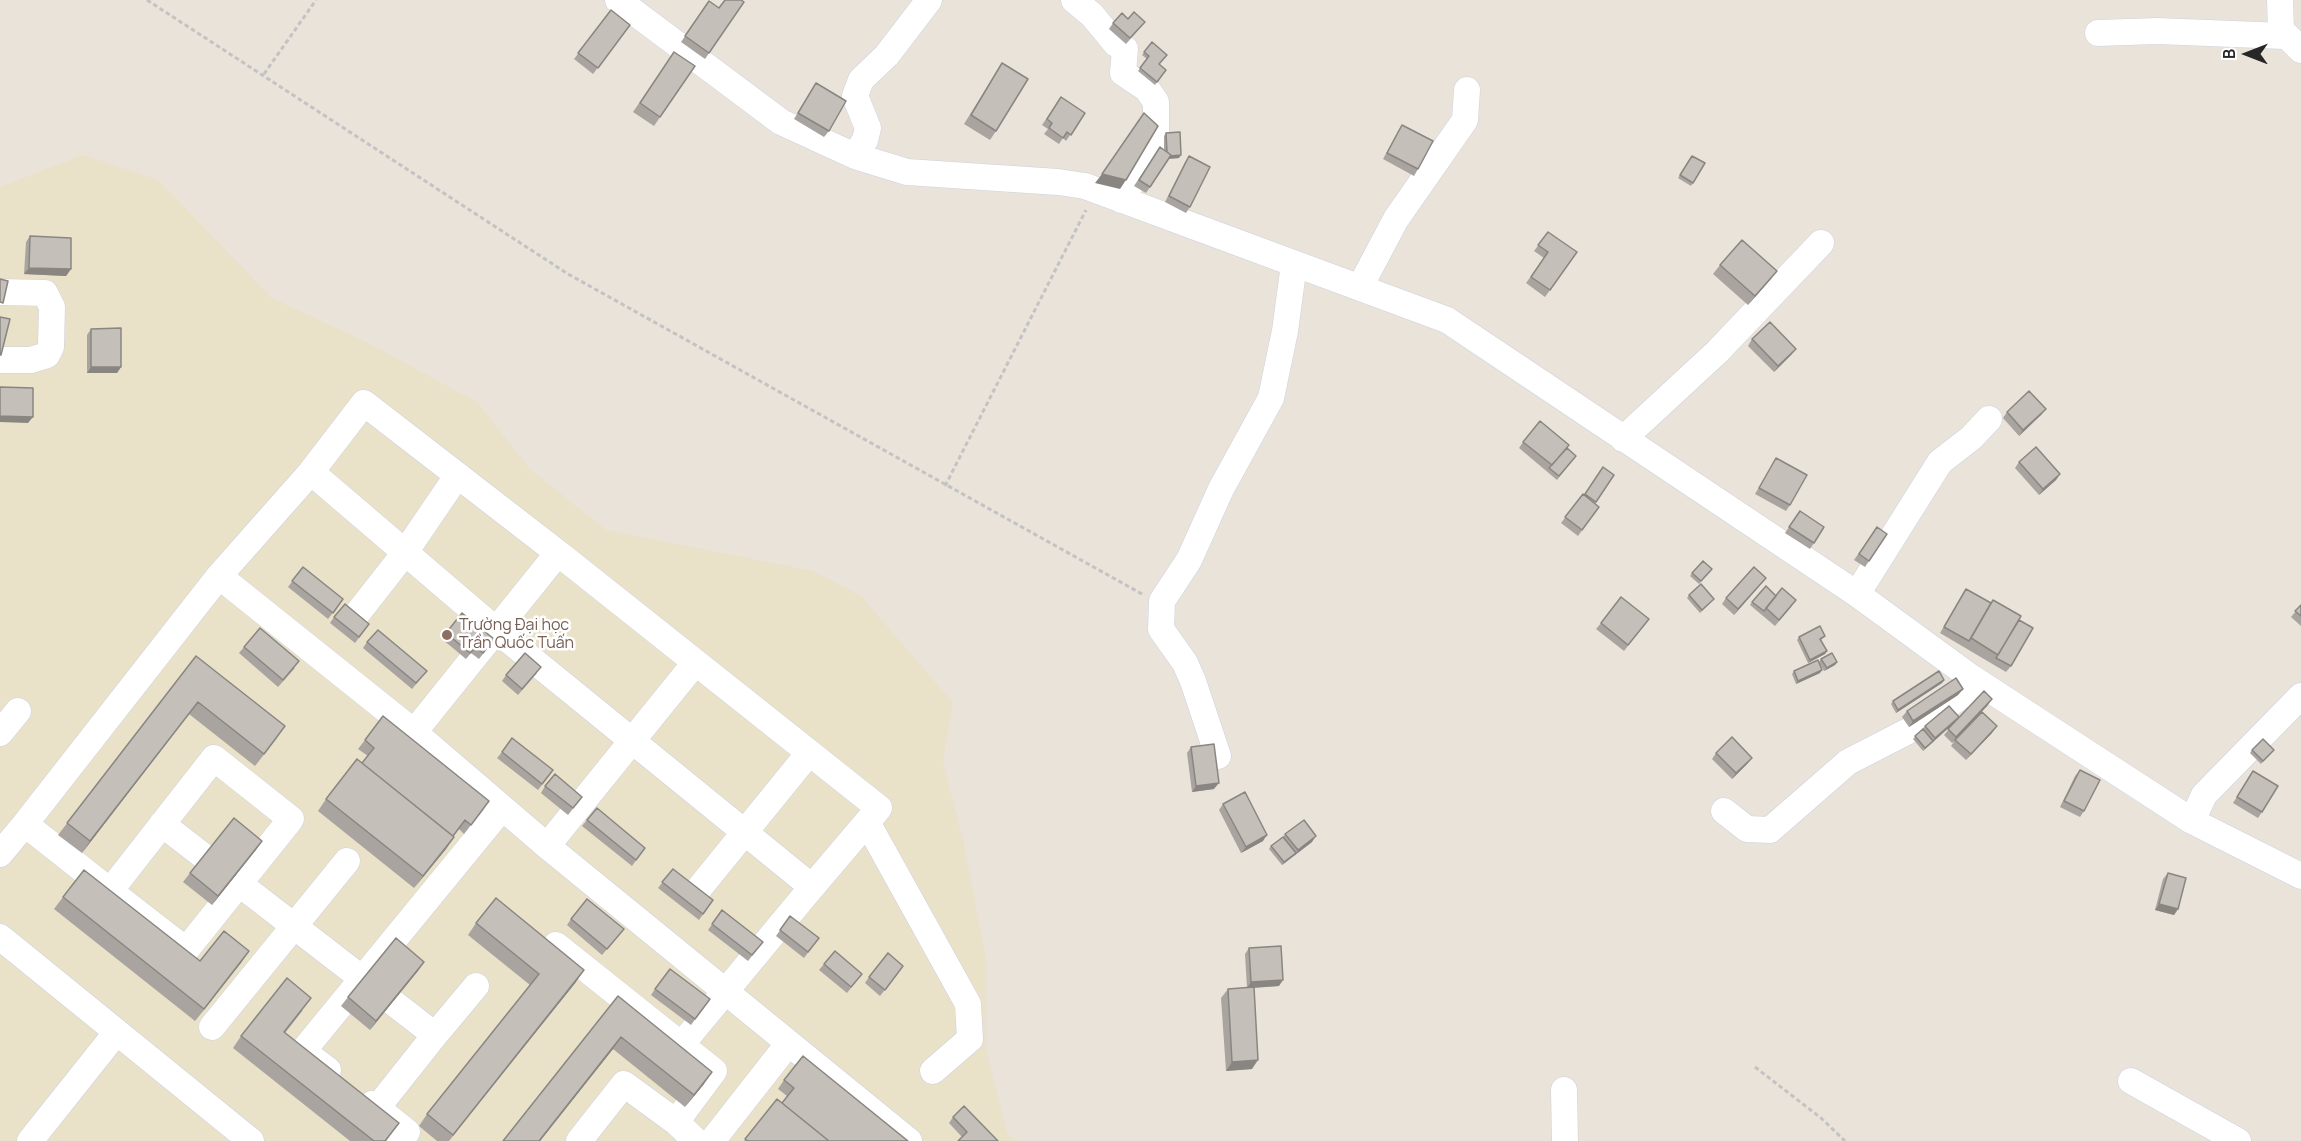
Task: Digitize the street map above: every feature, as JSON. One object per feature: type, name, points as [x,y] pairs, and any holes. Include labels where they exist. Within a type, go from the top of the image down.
[{"type":"street","points":[[618,0],[781,122],[855,156],[907,172],[1058,182],[1095,190],[1447,320],[1857,594],[1972,678],[2192,821],[2301,876]]},
{"type":"street","points":[[855,156],[868,128],[855,96],[861,80],[886,55],[929,0]]},
{"type":"street","points":[[1074,0],[1092,15],[1116,44],[1125,50],[1123,73],[1147,89],[1156,102],[1154,146],[1121,200]]},
{"type":"street","points":[[2280,0],[2279,21],[2293,43]]},
{"type":"street","points":[[2098,33],[2157,31],[2293,43]]},
{"type":"street","points":[[1360,287],[1396,219],[1465,120],[1467,90]]},
{"type":"street","points":[[1623,439],[1717,352],[1821,243]]},
{"type":"street","points":[[1218,756],[1185,663],[1161,629],[1161,605],[1189,560],[1221,489],[1271,398],[1285,331],[1294,264]]},
{"type":"street","points":[[0,292],[45,293],[52,307],[52,335],[47,355],[40,359],[0,360]]},
{"type":"street","points":[[0,854],[219,576],[311,472],[364,403],[879,807],[681,1045]]},
{"type":"street","points":[[1857,594],[1940,462],[1971,438],[1989,418]]},
{"type":"street","points":[[311,472],[404,554],[812,887]]},
{"type":"street","points":[[357,614],[404,554],[457,476]]},
{"type":"street","points":[[414,732],[558,553]]},
{"type":"street","points":[[219,576],[414,732],[547,846],[909,1141]]},
{"type":"street","points":[[547,846],[695,663]]},
{"type":"street","points":[[1724,811],[1747,829],[1770,830],[1848,762],[1918,726],[1964,694],[1972,678]]},
{"type":"street","points":[[2192,821],[2205,795],[2301,696]]},
{"type":"street","points":[[0,733],[18,711]]},
{"type":"street","points":[[696,891],[809,753]]},
{"type":"street","points":[[25,824],[110,891],[186,950],[291,819],[214,758],[110,891]]},
{"type":"street","points":[[408,1138],[377,1108],[303,1051],[502,808]]},
{"type":"street","points":[[867,822],[968,1004],[970,1039],[933,1071]]},
{"type":"street","points":[[162,824],[435,1035]]},
{"type":"street","points":[[212,1027],[346,861]]},
{"type":"street","points":[[0,937],[251,1141]]},
{"type":"street","points":[[556,945],[714,1071],[676,1122]]},
{"type":"street","points":[[377,1108],[476,986]]},
{"type":"street","points":[[30,1141],[116,1033]]},
{"type":"street","points":[[712,1141],[788,1044]]},
{"type":"street","points":[[2130,1081],[2238,1141]]},
{"type":"street","points":[[579,1141],[624,1084],[676,1122],[696,1141]]},
{"type":"street","points":[[1564,1090],[1565,1141]]},
{"type":"path","points":[[147,0],[568,274],[1161,605]]},
{"type":"path","points":[[264,74],[316,0]]},
{"type":"path","points":[[945,486],[1095,190]]},
{"type":"path","points":[[1755,1067],[1821,1118],[1845,1141]]},
{"type":"shaded area","name":"Trường Đại học Trần Quốc Tuấn","points":[[83,155],[158,180],[272,298],[370,344],[477,402],[530,469],[606,530],[813,571],[861,596],[953,703],[943,762],[963,840],[986,959],[986,1050],[1007,1133],[1016,1141],[0,1141],[0,187]]},
{"type":"building","points":[[725,0],[744,2],[709,53],[685,36],[709,1],[719,8]]},
{"type":"building","points":[[611,10],[630,25],[598,68],[578,53]]},
{"type":"building","points":[[1134,12],[1145,22],[1130,38],[1113,23],[1122,13],[1128,19]]},
{"type":"building","points":[[1152,42],[1167,55],[1159,64],[1166,70],[1157,82],[1140,68],[1149,56],[1144,52]]},
{"type":"building","points":[[674,52],[695,66],[660,117],[640,103]]},
{"type":"building","points":[[1002,63],[1028,79],[996,131],[971,115]]},
{"type":"building","points":[[816,83],[846,101],[829,131],[798,113]]},
{"type":"building","points":[[1061,97],[1085,113],[1071,135],[1067,132],[1063,138],[1049,128],[1052,123],[1047,119]]},
{"type":"building","points":[[1144,113],[1158,126],[1126,180],[1102,174]]},
{"type":"building","points":[[1402,125],[1433,141],[1418,169],[1387,153]]},
{"type":"building","points":[[1180,132],[1181,155],[1171,156],[1167,152],[1166,133]]},
{"type":"building","points":[[1160,147],[1171,155],[1150,187],[1139,180]]},
{"type":"building","points":[[1189,156],[1210,167],[1190,207],[1169,196]]},
{"type":"building","points":[[1692,156],[1705,163],[1693,183],[1680,175]]},
{"type":"building","points":[[1548,232],[1577,252],[1550,290],[1531,277],[1548,252],[1538,245]]},
{"type":"building","points":[[30,236],[71,238],[71,269],[29,268]]},
{"type":"building","points":[[1742,240],[1777,271],[1755,296],[1720,265]]},
{"type":"building","points":[[0,279],[8,281],[3,303],[0,302]]},
{"type":"building","points":[[0,317],[10,319],[1,355],[0,355]]},
{"type":"building","points":[[1770,322],[1796,349],[1778,366],[1752,339]]},
{"type":"building","points":[[121,328],[121,367],[91,367],[91,329]]},
{"type":"building","points":[[0,387],[33,388],[33,417],[0,416]]},
{"type":"building","points":[[2029,391],[2046,409],[2023,430],[2007,412]]},
{"type":"building","points":[[1540,421],[1569,445],[1552,465],[1523,442]]},
{"type":"building","points":[[2036,447],[2060,474],[2043,489],[2019,462]]},
{"type":"building","points":[[1567,448],[1576,456],[1559,476],[1549,468]]},
{"type":"building","points":[[1776,458],[1807,475],[1790,505],[1759,488]]},
{"type":"building","points":[[1603,467],[1614,475],[1596,502],[1585,494]]},
{"type":"building","points":[[1583,494],[1599,507],[1582,530],[1565,517]]},
{"type":"building","points":[[1800,511],[1824,527],[1814,543],[1789,527]]},
{"type":"building","points":[[1877,527],[1887,534],[1869,561],[1859,554]]},
{"type":"building","points":[[1703,561],[1712,569],[1701,581],[1692,573]]},
{"type":"building","points":[[303,567],[343,599],[333,613],[292,581]]},
{"type":"building","points":[[1754,567],[1766,578],[1738,609],[1726,598]]},
{"type":"building","points":[[1701,584],[1714,599],[1702,610],[1689,595]]},
{"type":"building","points":[[1766,586],[1776,596],[1764,611],[1752,602]]},
{"type":"building","points":[[1782,588],[1796,600],[1779,620],[1766,608]]},
{"type":"building","points":[[1966,589],[1991,603],[1969,641],[1944,627]]},
{"type":"building","points":[[1621,597],[1649,619],[1628,645],[1601,623]]},
{"type":"building","points":[[1993,600],[2021,616],[1998,655],[1971,638]]},
{"type":"building","points":[[345,604],[369,624],[359,637],[334,617]]},
{"type":"building","points":[[2301,605],[2301,616],[2295,611]]},
{"type":"building","points":[[462,613],[494,639],[483,653],[476,647],[470,653],[446,633]]},
{"type":"building","points":[[2019,620],[2033,628],[2011,666],[1996,658]]},
{"type":"building","points":[[1820,626],[1825,636],[1820,639],[1827,651],[1810,660],[1799,637]]},
{"type":"building","points":[[260,628],[299,661],[283,680],[244,647]]},
{"type":"building","points":[[378,630],[427,671],[416,683],[367,642]]},
{"type":"building","points":[[525,653],[541,667],[522,689],[506,675]]},
{"type":"building","points":[[1832,653],[1837,662],[1827,668],[1821,659]]},
{"type":"building","points":[[196,656],[285,726],[264,754],[198,702],[90,841],[67,823]]},
{"type":"building","points":[[1818,660],[1822,670],[1798,681],[1794,671]]},
{"type":"building","points":[[1939,671],[1944,680],[1898,710],[1893,701]]},
{"type":"building","points":[[1956,678],[1963,689],[1913,721],[1907,711]]},
{"type":"building","points":[[1984,691],[1992,699],[1956,737],[1948,729]]},
{"type":"building","points":[[1949,706],[1959,717],[1935,738],[1925,726]]},
{"type":"building","points":[[1982,712],[1997,726],[1971,754],[1955,740]]},
{"type":"building","points":[[383,716],[489,801],[471,825],[465,820],[453,836],[362,763],[374,748],[365,740]]},
{"type":"building","points":[[1923,729],[1933,741],[1925,748],[1915,736]]},
{"type":"building","points":[[1732,737],[1752,758],[1736,773],[1716,753]]},
{"type":"building","points":[[512,738],[553,770],[542,784],[502,752]]},
{"type":"building","points":[[2263,739],[2274,750],[2263,761],[2252,750]]},
{"type":"building","points":[[1214,744],[1219,783],[1196,786],[1191,747]]},
{"type":"building","points":[[357,759],[454,837],[423,876],[326,799]]},
{"type":"building","points":[[2080,770],[2100,780],[2084,811],[2064,801]]},
{"type":"building","points":[[2253,771],[2278,786],[2262,812],[2237,797]]},
{"type":"building","points":[[555,774],[582,797],[573,808],[545,786]]},
{"type":"building","points":[[1245,792],[1267,835],[1246,847],[1223,804]]},
{"type":"building","points":[[597,808],[645,848],[636,860],[587,820]]},
{"type":"building","points":[[234,818],[262,841],[218,896],[190,873]]},
{"type":"building","points":[[1304,820],[1316,836],[1298,850],[1285,834]]},
{"type":"building","points":[[1283,837],[1296,853],[1284,862],[1271,846]]},
{"type":"building","points":[[673,869],[713,900],[703,914],[662,882]]},
{"type":"building","points":[[84,870],[200,961],[224,931],[249,951],[204,1009],[63,897]]},
{"type":"building","points":[[2168,873],[2186,878],[2178,909],[2159,904]]},
{"type":"building","points":[[496,898],[584,970],[453,1135],[427,1114],[539,974],[476,923]]},
{"type":"building","points":[[587,899],[624,929],[607,949],[571,919]]},
{"type":"building","points":[[722,910],[763,942],[752,955],[712,924]]},
{"type":"building","points":[[790,916],[819,938],[808,952],[780,930]]},
{"type":"building","points":[[396,938],[424,962],[376,1021],[348,997]]},
{"type":"building","points":[[1281,946],[1283,980],[1251,982],[1249,948]]},
{"type":"building","points":[[835,951],[862,974],[851,987],[824,964]]},
{"type":"building","points":[[888,953],[903,966],[885,990],[869,977]]},
{"type":"building","points":[[670,969],[710,999],[695,1019],[655,989]]},
{"type":"building","points":[[287,978],[311,998],[284,1032],[399,1123],[385,1141],[374,1141],[241,1036]]},
{"type":"building","points":[[1254,987],[1258,1060],[1232,1062],[1228,989]]},
{"type":"building","points":[[618,996],[712,1072],[694,1095],[621,1037],[539,1141],[503,1141]]},
{"type":"building","points":[[803,1056],[908,1141],[829,1141],[782,1103],[794,1088],[784,1080]]},
{"type":"building","points":[[777,1099],[829,1141],[748,1141],[745,1139]]},
{"type":"building","points":[[964,1106],[998,1141],[958,1141],[967,1132],[953,1117]]},
{"type":"place","name":"Trường Đại học Trần Quốc Tuấn","points":[[447,635]]}]
